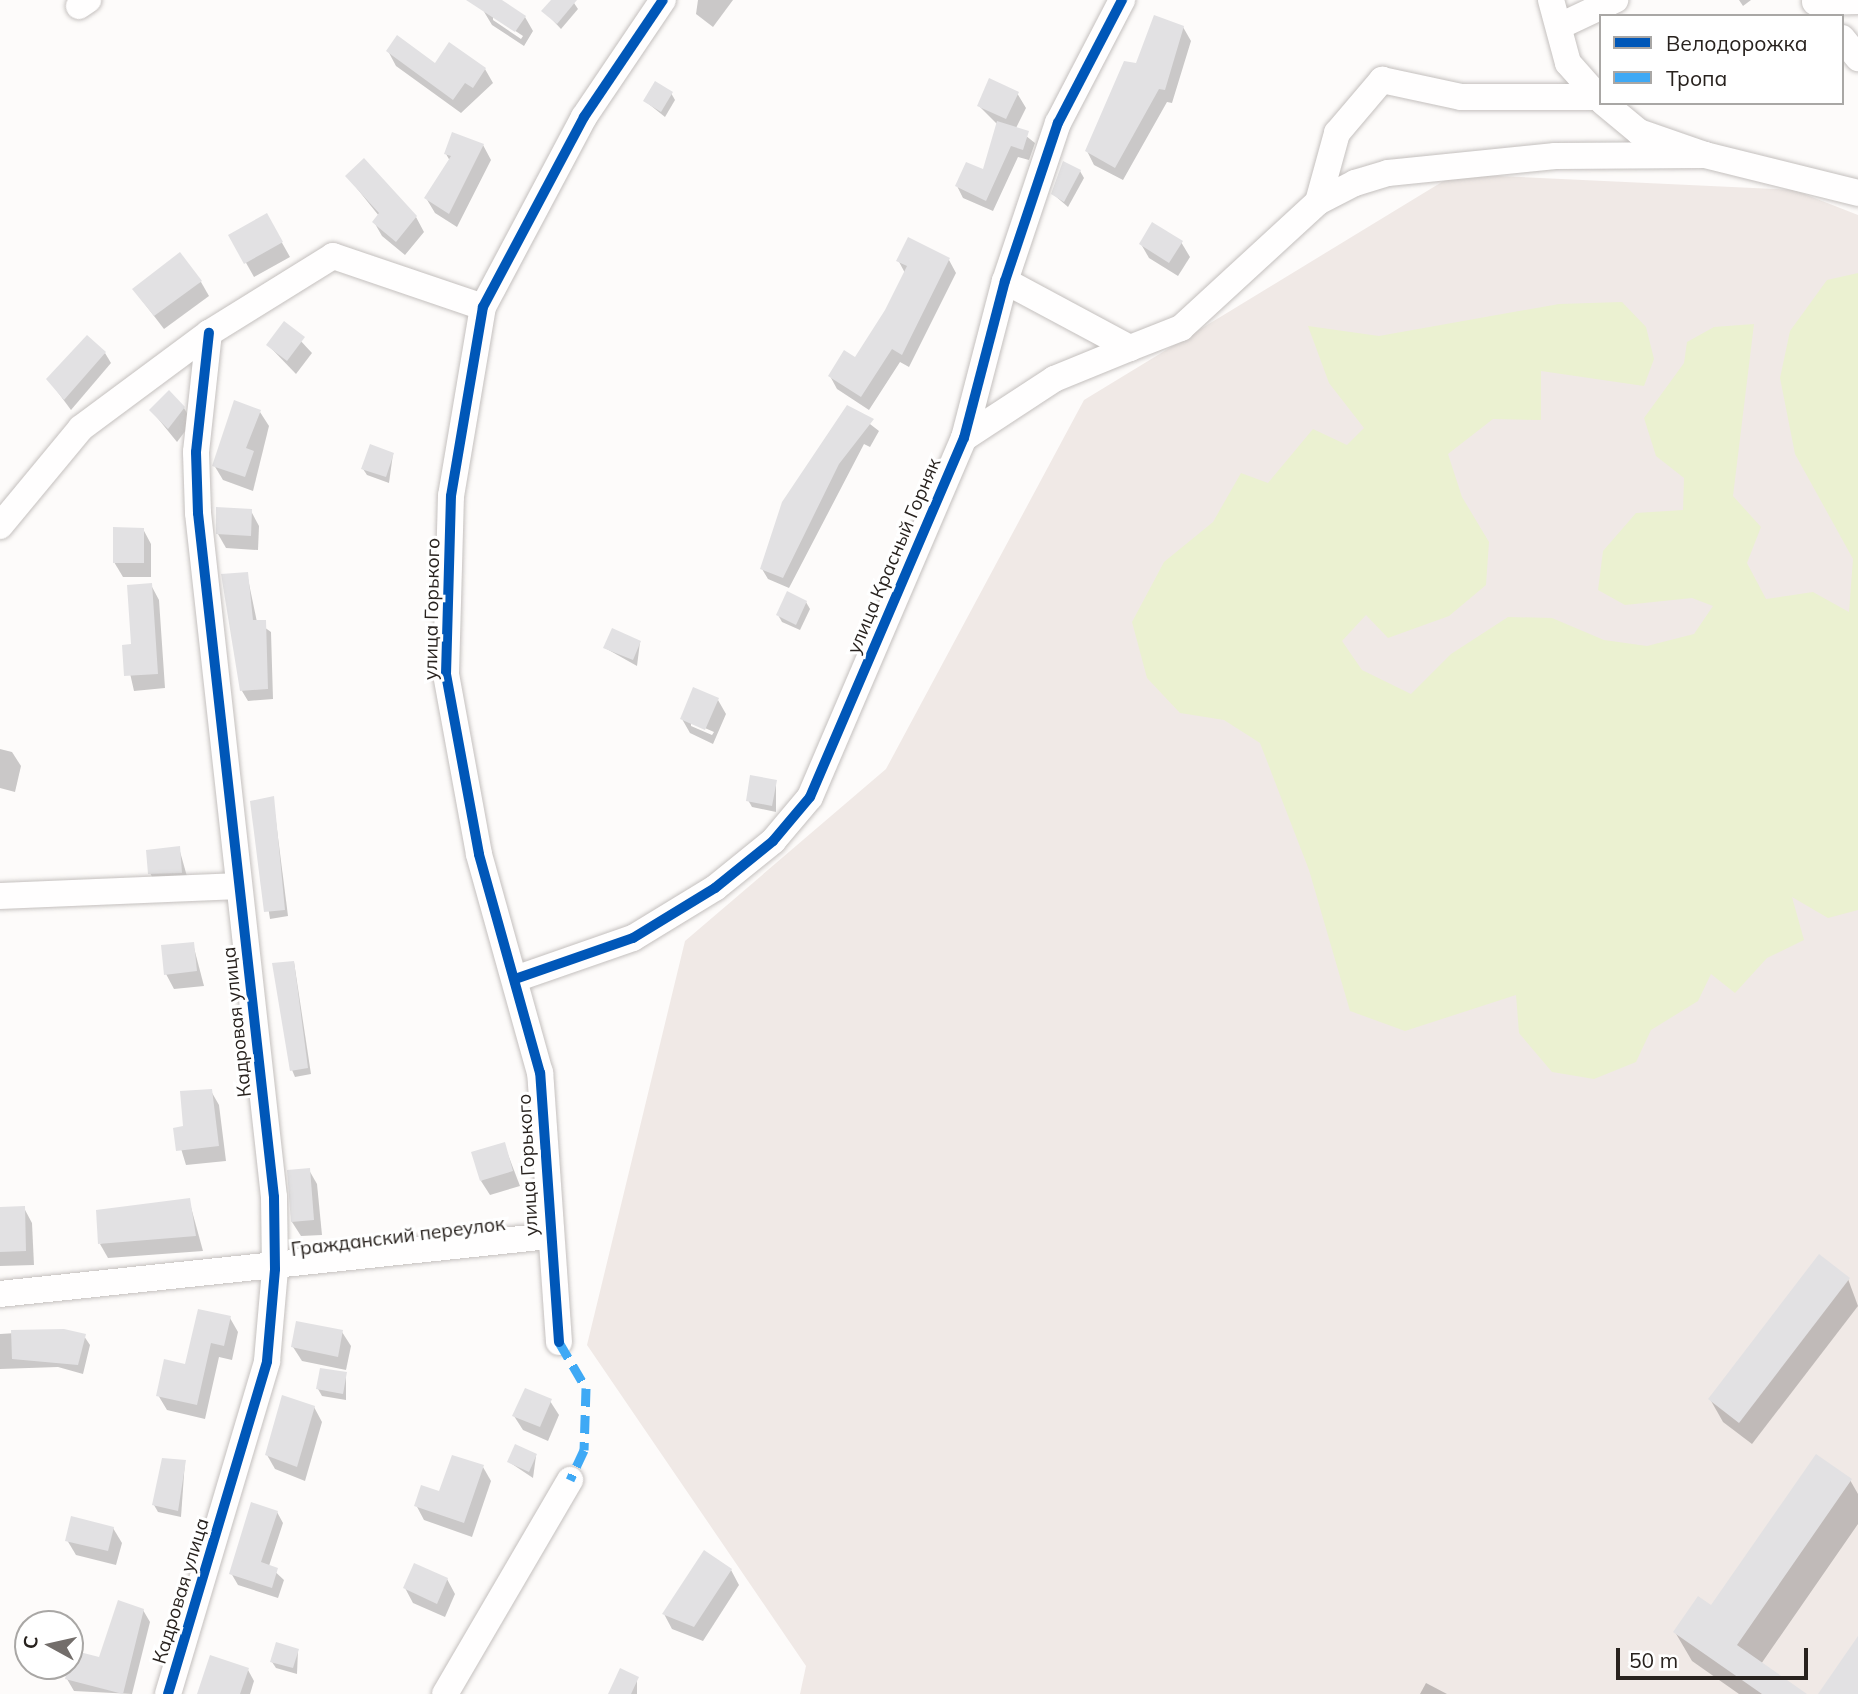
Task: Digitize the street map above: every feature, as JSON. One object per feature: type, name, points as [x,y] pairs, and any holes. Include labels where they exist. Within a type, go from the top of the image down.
[{"type":"street","name":"улица Горького","points":[[559,1342],[549,1236],[540,1073],[518,978],[479,854],[446,674],[451,496],[483,307],[584,117],[663,0]]},
{"type":"street","name":"улица Красный Горняк","points":[[518,978],[645,931],[715,888],[774,841],[803,806],[964,438],[1005,281],[1058,123],[1122,0]]},
{"type":"street","points":[[1551,0],[1562,25],[1568,63],[1599,98]]},
{"type":"street","points":[[1562,25],[1615,0]]},
{"type":"street","points":[[1818,6],[1858,1]]},
{"type":"street","points":[[1844,40],[1858,58]]},
{"type":"street","points":[[1318,202],[1337,134],[1382,80],[1461,97],[1599,100]]},
{"type":"street","points":[[1607,105],[1639,132],[1705,155],[1858,193]]},
{"type":"street","points":[[964,438],[1054,379],[1181,328],[1318,202],[1388,173],[1555,156],[1705,155]]},
{"type":"street","points":[[0,526],[81,428],[209,333],[333,256],[483,307]]},
{"type":"street","points":[[1005,281],[1130,348]]},
{"type":"street","name":"Кадровая улица","points":[[168,1694],[267,1361],[275,1269],[274,1196],[198,513],[196,452],[209,333]]},
{"type":"street","points":[[0,896],[239,886]]},
{"type":"street","name":"Гражданский переулок","points":[[0,1294],[275,1269],[549,1236]]},
{"type":"street","points":[[444,1694],[570,1480]]},
{"type":"shaded area","points":[[1455,174],[1794,190],[1858,215],[1858,1694],[800,1694],[806,1666],[587,1345],[685,941],[886,769],[1084,400]]},
{"type":"green space","points":[[1858,273],[1858,910],[1828,918],[1792,897],[1804,940],[1767,958],[1735,993],[1711,974],[1698,1001],[1651,1030],[1636,1062],[1594,1079],[1552,1072],[1519,1033],[1516,995],[1405,1031],[1350,1011],[1309,870],[1260,743],[1224,720],[1180,713],[1147,678],[1132,622],[1164,562],[1213,522],[1241,473],[1268,483],[1313,429],[1347,445],[1364,428],[1329,383],[1308,326],[1379,336],[1559,304],[1622,302],[1646,327],[1654,359],[1644,386],[1541,371],[1541,420],[1493,419],[1448,454],[1462,497],[1489,542],[1486,585],[1449,616],[1388,638],[1366,615],[1342,641],[1362,670],[1411,694],[1451,654],[1508,617],[1552,618],[1604,640],[1647,646],[1694,634],[1713,606],[1692,598],[1625,605],[1598,590],[1603,551],[1636,513],[1683,510],[1684,478],[1656,456],[1644,418],[1684,363],[1687,342],[1714,327],[1754,324],[1733,496],[1761,527],[1747,563],[1766,599],[1813,592],[1849,612],[1853,559],[1795,454],[1780,378],[1790,331],[1827,280]]},
{"type":"building","points":[[466,0],[502,0],[526,16],[515,32]]},
{"type":"building","points":[[551,0],[577,0],[557,24],[541,11]]},
{"type":"building","points":[[1154,15],[1184,26],[1165,90],[1159,89],[1115,168],[1085,151],[1124,61],[1136,63]]},
{"type":"building","points":[[397,35],[435,63],[449,42],[486,68],[473,88],[465,83],[453,100],[386,51]]},
{"type":"building","points":[[989,78],[1019,92],[1006,119],[977,106]]},
{"type":"building","points":[[655,81],[673,92],[661,112],[643,101]]},
{"type":"building","points":[[997,121],[1029,131],[1023,150],[1011,146],[986,201],[955,186],[966,162],[983,169]]},
{"type":"building","points":[[452,132],[484,144],[449,214],[424,198],[451,156],[444,154]]},
{"type":"building","points":[[364,158],[417,216],[396,242],[372,222],[379,213],[345,176]]},
{"type":"building","points":[[1063,161],[1081,170],[1064,202],[1051,194]]},
{"type":"building","points":[[267,213],[283,242],[244,264],[228,235]]},
{"type":"building","points":[[1152,222],[1183,241],[1169,263],[1139,244]]},
{"type":"building","points":[[908,237],[950,258],[902,355],[892,349],[861,397],[828,376],[844,350],[855,357],[885,310],[907,266],[896,261]]},
{"type":"building","points":[[180,252],[202,281],[154,316],[132,289]]},
{"type":"building","points":[[284,321],[305,337],[287,361],[266,345]]},
{"type":"building","points":[[87,335],[106,352],[64,400],[46,379]]},
{"type":"building","points":[[169,390],[185,407],[168,429],[149,410]]},
{"type":"building","points":[[234,400],[261,410],[246,448],[254,451],[245,477],[212,466]]},
{"type":"building","points":[[847,405],[874,419],[839,464],[783,578],[760,569],[782,502]]},
{"type":"building","points":[[370,444],[394,453],[386,477],[361,469]]},
{"type":"building","points":[[216,507],[252,509],[251,536],[216,534]]},
{"type":"building","points":[[113,527],[144,528],[144,563],[113,563]]},
{"type":"building","points":[[248,572],[253,620],[266,620],[268,689],[240,691],[221,574]]},
{"type":"building","points":[[152,583],[158,674],[124,676],[122,645],[131,644],[127,585]]},
{"type":"building","points":[[787,591],[807,601],[796,625],[776,615]]},
{"type":"building","points":[[612,628],[641,641],[633,660],[603,648]]},
{"type":"building","points":[[693,687],[719,698],[705,730],[680,719]]},
{"type":"building","points":[[750,775],[777,780],[772,806],[746,801]]},
{"type":"building","points":[[274,796],[285,910],[264,912],[250,801]]},
{"type":"building","points":[[180,846],[182,873],[148,874],[146,850]]},
{"type":"building","points":[[194,942],[197,971],[164,975],[161,945]]},
{"type":"building","points":[[294,961],[308,1068],[290,1071],[272,963]]},
{"type":"building","points":[[212,1089],[219,1146],[176,1151],[173,1128],[183,1126],[180,1091]]},
{"type":"building","points":[[505,1142],[513,1171],[480,1181],[471,1152]]},
{"type":"building","points":[[310,1168],[314,1220],[291,1222],[287,1170]]},
{"type":"building","points":[[190,1198],[196,1236],[98,1244],[96,1210]]},
{"type":"building","points":[[25,1206],[26,1251],[0,1252],[0,1207]]},
{"type":"building","points":[[1819,1254],[1850,1278],[1739,1423],[1708,1399]]},
{"type":"building","points":[[198,1309],[231,1316],[224,1346],[211,1343],[197,1405],[156,1396],[164,1359],[185,1364]]},
{"type":"building","points":[[296,1321],[343,1330],[338,1357],[291,1347]]},
{"type":"building","points":[[64,1329],[86,1334],[78,1365],[12,1359],[11,1330]]},
{"type":"building","points":[[320,1368],[347,1372],[343,1394],[316,1389]]},
{"type":"building","points":[[525,1388],[552,1399],[540,1427],[512,1416]]},
{"type":"building","points":[[282,1395],[315,1406],[297,1467],[265,1455]]},
{"type":"building","points":[[515,1444],[537,1454],[529,1472],[507,1462]]},
{"type":"building","points":[[1816,1454],[1852,1479],[1737,1645],[1807,1694],[1762,1694],[1673,1632],[1698,1596],[1711,1605]]},
{"type":"building","points":[[452,1455],[484,1465],[464,1523],[414,1506],[421,1485],[439,1491]]},
{"type":"building","points":[[162,1458],[186,1460],[178,1511],[152,1505]]},
{"type":"building","points":[[251,1502],[278,1511],[261,1562],[278,1568],[272,1588],[229,1574]]},
{"type":"building","points":[[71,1516],[114,1527],[108,1551],[65,1541]]},
{"type":"building","points":[[704,1550],[732,1569],[694,1627],[662,1614]]},
{"type":"building","points":[[414,1563],[448,1578],[437,1604],[403,1588]]},
{"type":"building","points":[[118,1600],[144,1609],[123,1694],[69,1680],[84,1680],[84,1653],[99,1657]]},
{"type":"building","points":[[1858,1636],[1858,1694],[1818,1694]]},
{"type":"building","points":[[276,1642],[299,1649],[293,1668],[270,1662]]},
{"type":"building","points":[[210,1655],[249,1668],[240,1694],[197,1694]]},
{"type":"building","points":[[620,1668],[639,1677],[631,1694],[608,1694]]},
{"type":"marked path","points":[[559,1342],[586,1388],[584,1450],[570,1480]]},
{"type":"cycle path","points":[[559,1342],[540,1073],[479,854],[446,674],[451,496],[483,307],[584,117],[663,0]]},
{"type":"cycle path","points":[[518,978],[633,938],[715,888],[773,841],[810,797],[964,438],[1005,281],[1058,123],[1122,0]]},
{"type":"cycle path","points":[[168,1694],[267,1361],[275,1269],[274,1197],[198,513],[196,452],[209,333]]}]
